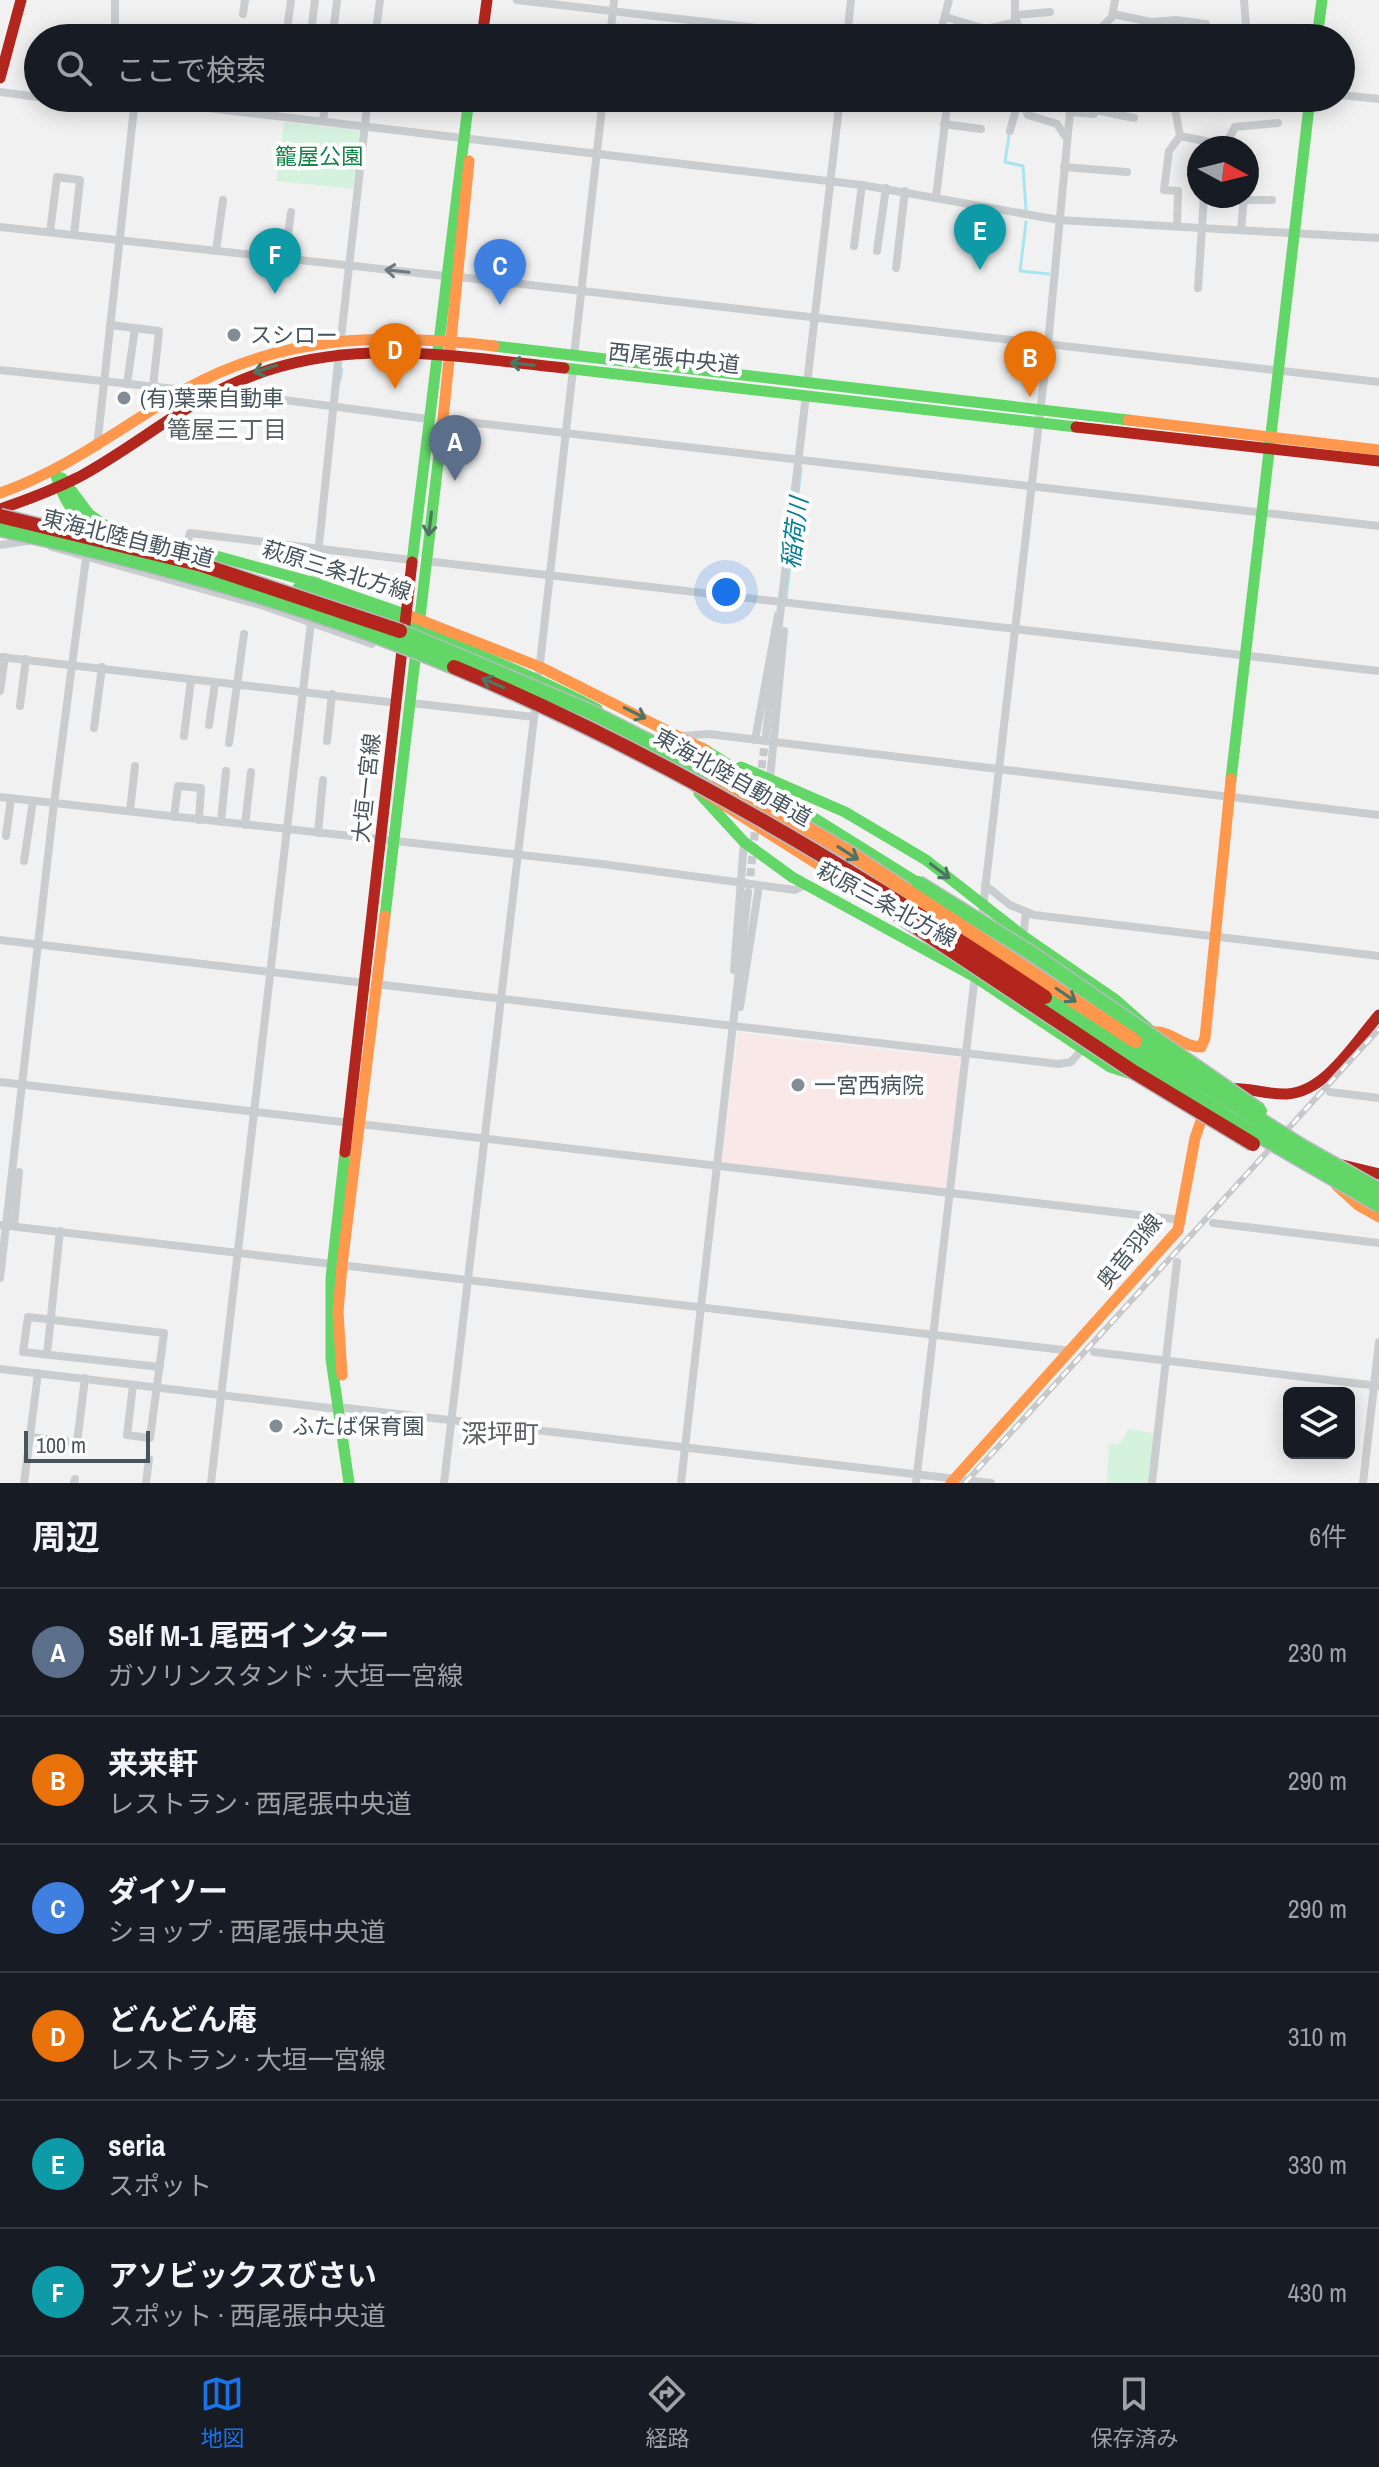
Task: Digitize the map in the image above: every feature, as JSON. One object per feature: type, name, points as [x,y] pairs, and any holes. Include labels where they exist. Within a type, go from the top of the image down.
[{"type":"main road","points":[[0,78],[21,0]]},
{"type":"main road","points":[[477,24],[480,0]]},
{"type":"main road","points":[[484,24],[487,0]]},
{"type":"main road","points":[[1319,24],[1322,0]]},
{"type":"main road","name":"大垣一宮線","points":[[349,1483],[342,1409],[338,1265],[404,703],[468,112]]},
{"type":"main road","name":"大垣一宮線","points":[[467,137],[472,112]]},
{"type":"main road","points":[[1152,1032],[1164,1031],[1188,1047],[1203,1045],[1244,657],[1308,112]]},
{"type":"main road","name":"西尾張中央道","points":[[0,509],[63,486],[220,387],[268,368],[340,346]]},
{"type":"main road","name":"西尾張中央道","points":[[0,493],[55,472],[185,390],[255,357],[340,346],[443,348],[1040,416],[1270,444],[1379,461]]},
{"type":"main road","name":"西尾張中央道","points":[[1270,444],[1379,450]]},
{"type":"main road","name":"萩原三条北方線","points":[[55,472],[83,523],[94,531],[412,622]]},
{"type":"main road","name":"萩原三条北方線","points":[[63,486],[99,523],[315,583],[539,673],[845,812],[892,839],[1116,1000],[1152,1032],[1211,1099]]},
{"type":"main road","name":"東海北陸自動車道","points":[[0,516],[148,550],[314,600],[454,652],[605,719],[723,780],[825,839],[1262,1123],[1379,1188]]},
{"type":"main road","name":"東海北陸自動車道","points":[[0,529],[171,569],[336,621],[448,663],[616,738],[818,850],[1254,1135],[1379,1205]]},
{"type":"main road","name":"萩原三条北方線","points":[[539,673],[612,719],[691,784],[744,842],[805,885],[975,977],[1120,1072],[1180,1085],[1211,1099],[1302,1155],[1358,1205],[1379,1217]]},
{"type":"main road","points":[[702,748],[1031,953],[1305,1142],[1379,1188]]},
{"type":"main road","points":[[691,784],[898,915],[1196,1112],[1268,1152],[1347,1189]]},
{"type":"main road","points":[[1211,1099],[1229,1088],[1284,1094],[1304,1091],[1322,1078],[1379,1015]]},
{"type":"main road","name":"奥音羽線","points":[[952,1481],[1164,1248],[1182,1220],[1195,1134],[1211,1099]]},
{"type":"main road","name":"萩原三条北方線","points":[[1302,1155],[1379,1174]]},
{"type":"main road","name":"大垣一宮線","points":[[342,1409],[357,1483]]},
{"type":"street","points":[[115,0],[115,24]]},
{"type":"street","points":[[243,14],[245,0]]},
{"type":"street","points":[[288,24],[291,0]]},
{"type":"street","points":[[312,24],[315,0]]},
{"type":"street","points":[[334,24],[337,0]]},
{"type":"street","points":[[377,24],[380,0]]},
{"type":"street","points":[[517,0],[725,24]]},
{"type":"street","points":[[612,24],[614,0]]},
{"type":"street","points":[[847,24],[851,0]]},
{"type":"street","points":[[943,24],[949,0]]},
{"type":"street","points":[[1015,0],[1019,24]]},
{"type":"street","points":[[1104,24],[1113,14],[1115,0]]},
{"type":"street","points":[[1244,0],[1246,24]]},
{"type":"street","points":[[1001,24],[1050,12]]},
{"type":"street","points":[[1113,14],[1145,21],[1176,20],[1206,24]]},
{"type":"street","points":[[945,17],[969,24]]},
{"type":"street","points":[[0,92],[24,96]]},
{"type":"street","points":[[1355,96],[1379,99]]},
{"type":"street","points":[[97,447],[134,112]]},
{"type":"street","points":[[245,112],[886,188],[1059,220],[1379,238]]},
{"type":"street","points":[[323,121],[324,112]]},
{"type":"street","points":[[315,583],[366,112]]},
{"type":"street","points":[[444,1483],[601,112]]},
{"type":"street","points":[[766,734],[838,112]]},
{"type":"street","points":[[936,197],[946,112]]},
{"type":"street","points":[[1010,131],[1015,112]]},
{"type":"street","points":[[1026,112],[1063,128],[1067,141]]},
{"type":"street","points":[[916,1478],[1032,487],[1070,112],[1095,112]]},
{"type":"street","points":[[1106,112],[1134,118]]},
{"type":"street","points":[[1174,112],[1180,136],[1169,151],[1164,190],[1178,191],[1177,226]]},
{"type":"street","points":[[1230,136],[1235,127],[1278,123]]},
{"type":"street","points":[[944,124],[981,129]]},
{"type":"street","points":[[1180,136],[1187,138]]},
{"type":"street","points":[[1064,167],[1127,172]]},
{"type":"street","points":[[50,232],[57,177],[80,180],[74,235]]},
{"type":"street","points":[[854,246],[862,185]]},
{"type":"street","points":[[877,251],[886,188]]},
{"type":"street","points":[[896,268],[905,191]]},
{"type":"street","points":[[1259,199],[1272,200]]},
{"type":"street","points":[[216,251],[223,200]]},
{"type":"street","points":[[1198,288],[1203,208]]},
{"type":"street","points":[[1241,230],[1243,208]]},
{"type":"street","points":[[285,258],[291,212]]},
{"type":"street","points":[[0,227],[1379,382]]},
{"type":"street","points":[[110,325],[159,331],[153,387]]},
{"type":"street","points":[[127,384],[135,328]]},
{"type":"street","points":[[0,370],[185,390]]},
{"type":"street","points":[[220,387],[223,392],[334,407],[565,431],[1032,487],[1262,510],[1379,526]]},
{"type":"street","points":[[186,547],[190,533],[1379,671]]},
{"type":"street","points":[[0,545],[27,541],[264,606],[372,644]]},
{"type":"street","points":[[0,1278],[54,803],[86,558]]},
{"type":"street","points":[[264,606],[272,582]]},
{"type":"street","points":[[755,740],[771,642],[782,602]]},
{"type":"street","points":[[770,779],[786,645],[782,602]]},
{"type":"street","points":[[211,1483],[311,622]]},
{"type":"street","points":[[229,743],[244,634]]},
{"type":"street","points":[[0,691],[2,657],[534,717]]},
{"type":"street","points":[[20,706],[26,659]]},
{"type":"street","points":[[94,728],[102,667]]},
{"type":"street","points":[[184,736],[191,680]]},
{"type":"street","points":[[209,725],[215,683]]},
{"type":"street","points":[[327,741],[332,694]]},
{"type":"street","points":[[679,736],[709,734],[999,772],[1379,815]]},
{"type":"street","points":[[130,811],[135,766]]},
{"type":"street","points":[[221,822],[226,771]]},
{"type":"street","points":[[245,825],[251,772]]},
{"type":"street","points":[[318,833],[323,780]]},
{"type":"street","points":[[174,817],[178,786],[201,788],[199,820]]},
{"type":"street","points":[[0,797],[795,890],[805,885]]},
{"type":"street","points":[[6,836],[11,798]]},
{"type":"street","points":[[24,861],[33,801]]},
{"type":"street","points":[[734,1027],[739,883],[744,842]]},
{"type":"street","points":[[985,885],[1010,905],[1026,913],[1379,956]]},
{"type":"street","points":[[734,1027],[745,990],[759,886]]},
{"type":"street","points":[[681,1483],[748,892]]},
{"type":"street","points":[[1023,936],[1026,913]]},
{"type":"street","points":[[0,940],[1065,1064],[1083,1049],[1116,1000]]},
{"type":"street","points":[[0,1082],[1182,1220]]},
{"type":"street","points":[[1330,1092],[1379,1098]]},
{"type":"street","points":[[7,1225],[19,1172]]},
{"type":"street","points":[[1213,1223],[1379,1243]]},
{"type":"street","points":[[7,1225],[1073,1351]]},
{"type":"street","points":[[47,1354],[60,1231]]},
{"type":"street","points":[[1152,1483],[1177,1262]]},
{"type":"street","points":[[133,1385],[127,1435],[150,1438],[160,1367],[164,1333],[28,1317],[23,1352],[160,1367]]},
{"type":"street","points":[[1363,1483],[1379,1342]]},
{"type":"street","points":[[1094,1352],[1376,1385]]},
{"type":"street","points":[[0,1369],[685,1446],[916,1478],[991,1483]]},
{"type":"street","points":[[24,1483],[38,1373]]},
{"type":"street","points":[[30,1437],[77,1443],[85,1378]]},
{"type":"street","points":[[146,1483],[149,1459]]},
{"type":"shaded area","points":[[738,1033],[961,1058],[947,1189],[721,1163]]},
{"type":"green space","name":"籠屋公園","points":[[284,122],[361,131],[354,189],[276,181]]},
{"type":"green space","points":[[1129,1429],[1158,1434],[1152,1483],[1107,1483],[1109,1443],[1119,1444]]},
{"type":"waterway","points":[[1009,135],[1005,162],[1023,166],[1026,210]]},
{"type":"waterway","points":[[1026,222],[1020,271],[1049,274]]},
{"type":"waterway","points":[[340,380],[342,369]]},
{"type":"waterway","name":"稲荷川","points":[[786,599],[801,468]]},
{"type":"tunnel","points":[[760,780],[766,734]]},
{"type":"tunnel","points":[[749,888],[756,822]]},
{"type":"railway","points":[[965,1483],[1379,1029]]},
{"type":"traffic: fast","points":[[1319,24],[1322,0]]},
{"type":"traffic: fast","points":[[412,562],[467,112]]},
{"type":"traffic: fast","points":[[1231,779],[1308,112]]},
{"type":"traffic: fast","points":[[494,346],[1128,420]]},
{"type":"traffic: fast","points":[[564,368],[1076,427]]},
{"type":"traffic: fast","points":[[385,916],[442,429]]},
{"type":"traffic: fast","points":[[55,472],[71,508],[83,522],[100,533]]},
{"type":"traffic: fast","points":[[62,478],[89,514],[106,526],[315,583],[410,616]]},
{"type":"traffic: fast","points":[[0,529],[173,571],[287,605],[454,667]]},
{"type":"traffic: fast","points":[[298,588],[450,643],[597,709]]},
{"type":"traffic: fast","points":[[400,631],[591,712],[711,773]]},
{"type":"traffic: fast","points":[[702,748],[918,883]]},
{"type":"traffic: fast","points":[[741,767],[845,812],[926,860],[1023,936],[1116,1000],[1151,1031]]},
{"type":"traffic: fast","points":[[699,793],[744,842],[792,877],[975,977],[1110,1067],[1135,1075]]},
{"type":"traffic: fast","points":[[918,883],[1031,953],[1260,1111]]},
{"type":"traffic: fast","points":[[1045,997],[1234,1121],[1379,1205]]},
{"type":"traffic: fast","points":[[1135,1041],[1301,1146],[1379,1190]]},
{"type":"traffic: fast","points":[[345,1152],[331,1278],[331,1359],[349,1483]]},
{"type":"traffic: slow","points":[[442,429],[469,161]]},
{"type":"traffic: slow","points":[[0,493],[73,459],[186,389],[260,357],[336,342],[375,339],[494,346]]},
{"type":"traffic: slow","points":[[1128,420],[1379,450]]},
{"type":"traffic: slow","points":[[410,616],[540,667],[707,751]]},
{"type":"traffic: slow","points":[[711,773],[851,854],[1135,1041]]},
{"type":"traffic: slow","points":[[1152,1032],[1201,1047],[1205,1038],[1231,779]]},
{"type":"traffic: slow","points":[[691,784],[898,915]]},
{"type":"traffic: slow","points":[[342,1375],[338,1312],[342,1265],[385,916]]},
{"type":"traffic: slow","points":[[951,1483],[1178,1230],[1195,1138],[1205,1109]]},
{"type":"traffic: slow","points":[[1336,1185],[1358,1205],[1379,1217]]},
{"type":"traffic: jam","points":[[0,78],[21,0]]},
{"type":"traffic: jam","points":[[484,24],[487,0]]},
{"type":"traffic: jam","points":[[0,509],[79,477],[210,395],[271,369],[312,359],[395,353],[564,368]]},
{"type":"traffic: jam","points":[[1076,427],[1379,461]]},
{"type":"traffic: jam","points":[[0,516],[202,565],[400,631]]},
{"type":"traffic: jam","points":[[345,1152],[412,562]]},
{"type":"traffic: jam","points":[[454,667],[608,738],[757,818],[830,860],[1045,997]]},
{"type":"traffic: jam","points":[[898,915],[1134,1072],[1253,1144]]},
{"type":"traffic: jam","points":[[1225,1089],[1279,1094],[1301,1091],[1315,1084],[1339,1064],[1379,1015]]},
{"type":"traffic: jam","points":[[1338,1164],[1379,1174]]},
{"type":"place","name":"seria","points":[[980,270]]},
{"type":"place","name":"アソビックスびさい","points":[[275,294]]},
{"type":"place","name":"ダイソー","points":[[500,305]]},
{"type":"place","name":"スシロー","points":[[234,335]]},
{"type":"place","name":"どんどん庵","points":[[395,389]]},
{"type":"place","name":"来来軒","points":[[1030,397]]},
{"type":"place","name":"(有)葉栗自動車","points":[[124,398]]},
{"type":"place","name":"Self M-1 尾西インター","points":[[455,481]]},
{"type":"place","name":"一宮西病院","points":[[798,1085]]},
{"type":"place","name":"ふたば保育園","points":[[276,1426]]},
{"type":"district","name":"篭屋三丁目","points":[[227,429]]},
{"type":"district","name":"深坪町","points":[[500,1433]]}]
